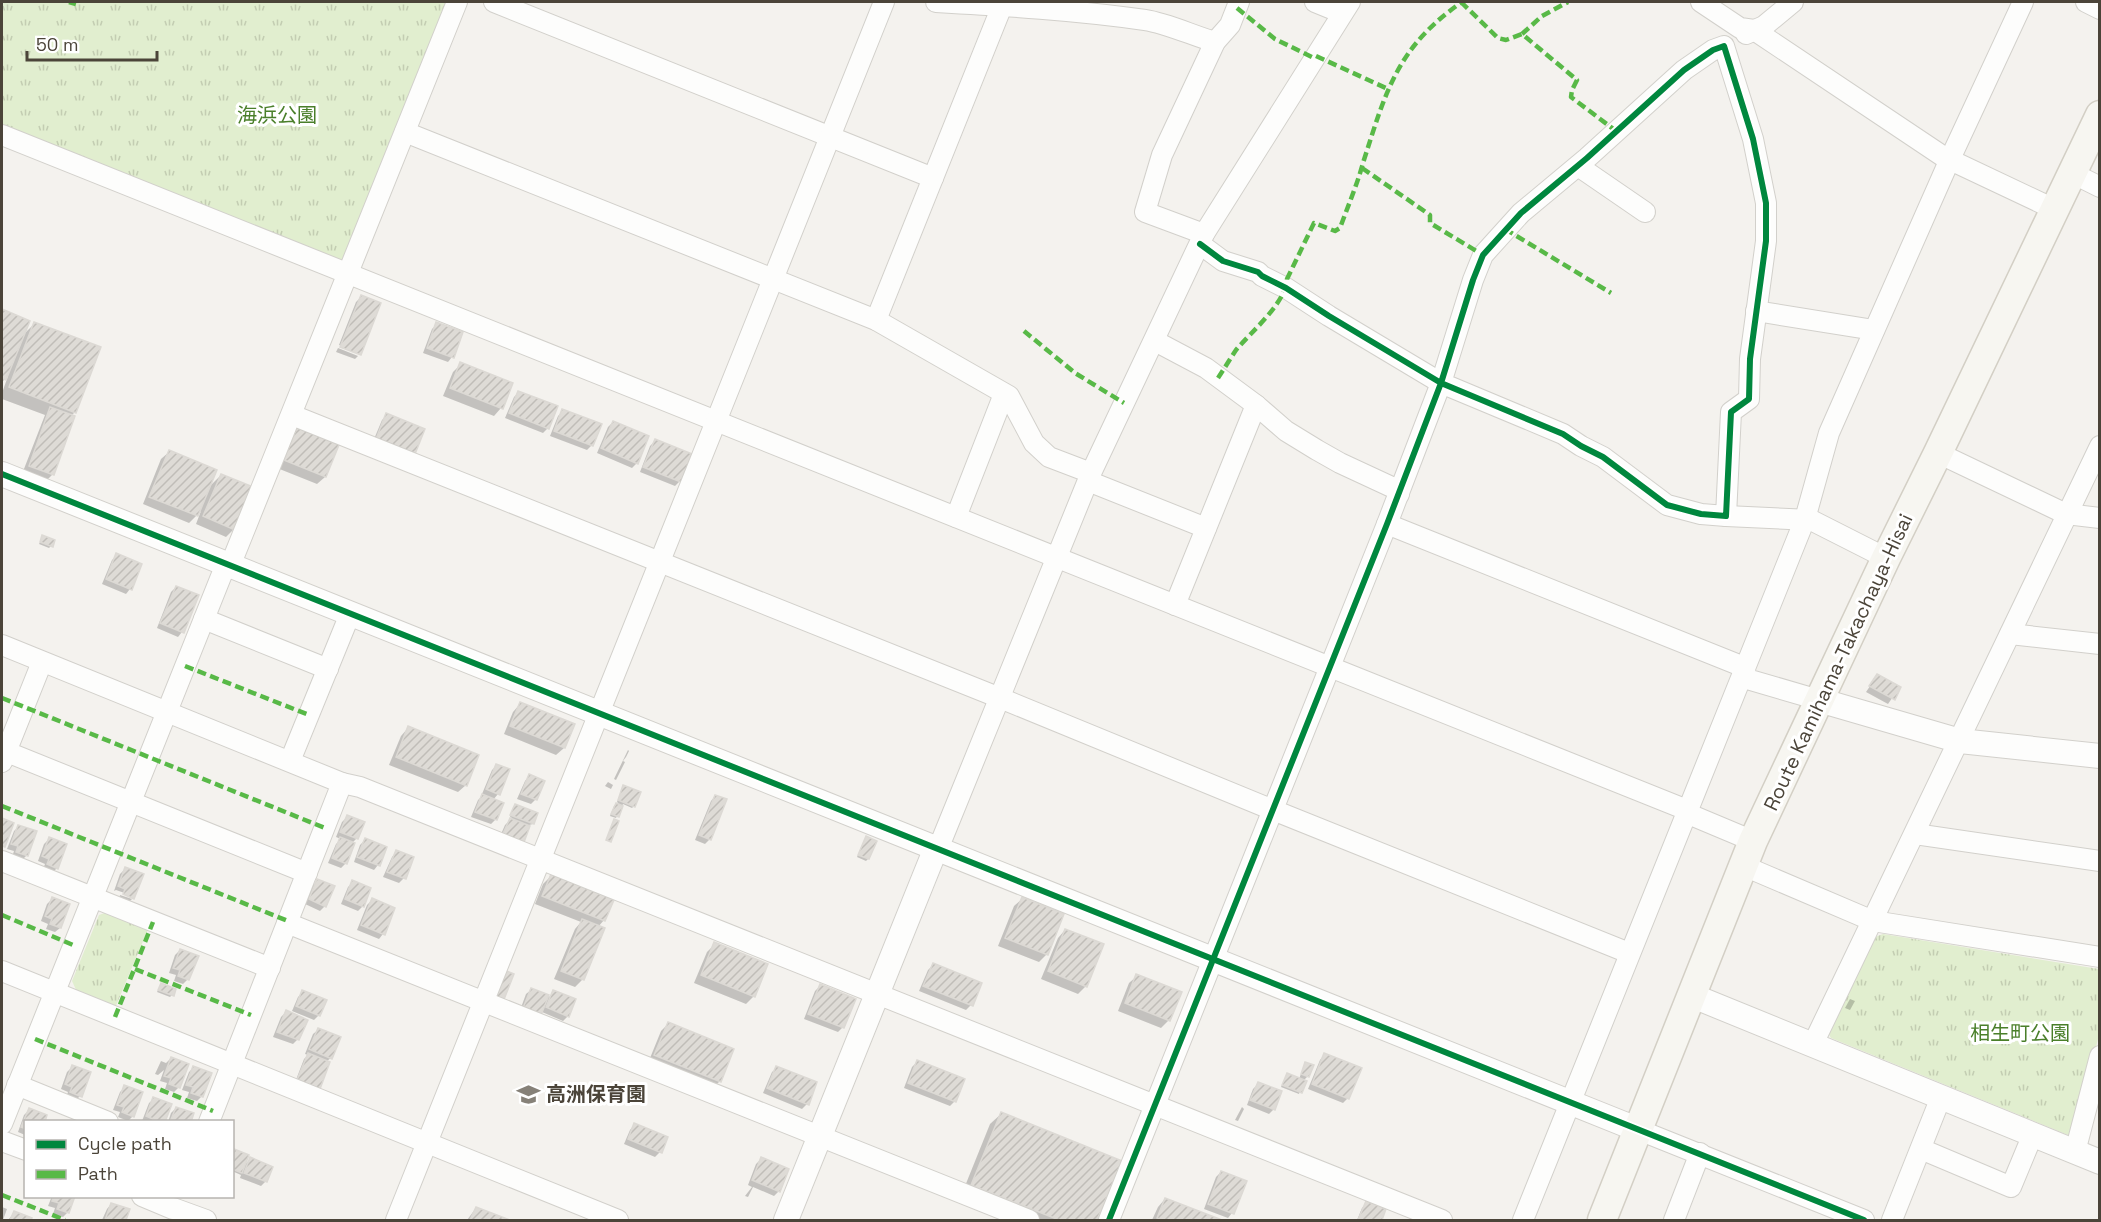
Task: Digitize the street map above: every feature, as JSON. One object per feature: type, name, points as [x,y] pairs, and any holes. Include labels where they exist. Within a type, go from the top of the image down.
[{"type":"main road","name":"Route Kamihama-Takachaya-Hisai","points":[[1602,1221],[1749,854],[1886,558],[2100,115]]},
{"type":"street","points":[[2,1124],[204,619],[291,415],[457,2]]},
{"type":"street","points":[[494,2],[933,178]]},
{"type":"street","points":[[396,1221],[884,2]]},
{"type":"street","points":[[936,2],[1103,13],[1145,20],[1215,42]]},
{"type":"street","points":[[1239,2],[1230,25],[1215,42],[1162,155],[1144,212],[1202,239],[1223,261],[1258,272],[1442,382],[1563,434],[1603,457],[1667,505],[1701,514],[1811,520],[1886,558]]},
{"type":"street","points":[[786,1221],[1089,477],[1202,239],[1346,7],[1315,2]]},
{"type":"street","points":[[1701,2],[1740,28],[1754,30],[1944,157],[2054,209]]},
{"type":"street","points":[[1109,1221],[1399,494],[1442,382],[1473,280],[1483,255],[1521,213],[1578,166],[1684,70],[1713,50],[1764,26],[1793,2]]},
{"type":"street","points":[[1523,1221],[1805,519],[1829,433],[1950,159],[2023,2]]},
{"type":"street","points":[[2086,2],[2100,9]]},
{"type":"street","points":[[876,320],[1002,6]]},
{"type":"street","points":[[1724,46],[1753,139],[1766,203],[1766,241],[1750,359],[1749,399],[1731,412],[1726,516]]},
{"type":"street","points":[[405,132],[876,320],[1009,396],[1034,443],[1049,457],[1206,528]]},
{"type":"street","points":[[2,135],[1687,810],[1749,854],[1874,921],[2100,957]]},
{"type":"street","points":[[1578,166],[1645,212]]},
{"type":"street","points":[[2072,173],[2100,187]]},
{"type":"street","points":[[1756,311],[1874,330]]},
{"type":"street","points":[[1155,340],[1206,368],[1294,435],[1340,464],[1396,489],[1399,494]]},
{"type":"street","points":[[956,517],[1004,394]]},
{"type":"street","points":[[1175,605],[1256,405]]},
{"type":"street","points":[[291,415],[1000,698],[1629,953]]},
{"type":"street","points":[[1813,1044],[2100,446]]},
{"type":"street","points":[[1938,453],[2066,514],[2100,518]]},
{"type":"street","points":[[2,474],[1700,1153],[1864,1221]]},
{"type":"street","points":[[1387,524],[1744,667],[1748,679],[1960,741],[2100,756]]},
{"type":"street","points":[[291,762],[350,614]]},
{"type":"street","points":[[204,619],[328,669]]},
{"type":"street","points":[[2010,634],[2100,644]]},
{"type":"street","points":[[2,645],[342,783],[360,787],[1442,1221]]},
{"type":"street","points":[[42,662],[3,755],[131,802],[306,873]]},
{"type":"street","points":[[210,1120],[342,783]]},
{"type":"street","points":[[1915,834],[2100,861]]},
{"type":"street","points":[[2,861],[270,968]]},
{"type":"street","points":[[287,923],[1029,1221]]},
{"type":"street","points":[[2,971],[618,1221]]},
{"type":"street","points":[[1693,996],[2100,1162]]},
{"type":"street","points":[[2075,1152],[2100,1056]]},
{"type":"street","points":[[17,1085],[103,1120]]},
{"type":"street","points":[[1892,1221],[1941,1097]]},
{"type":"street","points":[[1921,1149],[2011,1188],[2033,1134]]},
{"type":"street","points":[[2,1141],[24,1149]]},
{"type":"street","points":[[1674,1221],[1700,1153]]},
{"type":"street","points":[[145,1198],[206,1221]]},
{"type":"green space","name":"海浜公園","points":[[2,2],[448,2],[343,264],[2,128]]},
{"type":"green space","points":[[110,911],[149,927],[115,1008],[77,992],[72,981],[99,915]]},
{"type":"green space","name":"相生町公園","points":[[1883,934],[2099,969],[2099,1035],[2075,1131],[2068,1135],[1831,1038],[1828,1033],[1875,937]]},
{"type":"building","points":[[361,295],[381,303],[361,355],[340,347]]},
{"type":"building","points":[[2,309],[30,321],[6,380],[2,378]]},
{"type":"building","points":[[34,322],[101,347],[76,413],[9,387]]},
{"type":"building","points":[[436,322],[463,332],[454,358],[427,348]]},
{"type":"building","points":[[460,362],[513,383],[503,409],[450,388]]},
{"type":"building","points":[[518,391],[558,406],[549,429],[509,413]]},
{"type":"building","points":[[50,407],[75,416],[54,475],[29,466]]},
{"type":"building","points":[[562,409],[602,424],[593,446],[554,431]]},
{"type":"building","points":[[386,413],[425,429],[415,454],[376,439]]},
{"type":"building","points":[[613,421],[649,436],[638,464],[601,448]]},
{"type":"building","points":[[297,427],[339,445],[326,477],[284,460]]},
{"type":"building","points":[[655,439],[692,454],[681,482],[643,467]]},
{"type":"building","points":[[169,450],[217,470],[198,516],[149,497]]},
{"type":"building","points":[[221,474],[253,487],[235,530],[203,516]]},
{"type":"building","points":[[42,535],[55,540],[53,547],[40,542]]},
{"type":"building","points":[[116,553],[142,564],[132,590],[106,579]]},
{"type":"building","points":[[176,586],[199,595],[184,633],[160,623]]},
{"type":"building","points":[[1877,674],[1901,687],[1895,700],[1869,686]]},
{"type":"building","points":[[520,702],[575,724],[565,748],[510,726]]},
{"type":"building","points":[[408,726],[479,755],[467,786],[396,757]]},
{"type":"building","points":[[496,764],[510,769],[500,795],[486,789]]},
{"type":"building","points":[[529,774],[545,781],[537,800],[521,794]]},
{"type":"building","points":[[623,785],[641,792],[635,807],[618,800]]},
{"type":"building","points":[[482,794],[504,803],[497,820],[475,812]]},
{"type":"building","points":[[715,795],[727,799],[711,840],[699,835]]},
{"type":"building","points":[[616,803],[623,806],[619,817],[611,814]]},
{"type":"building","points":[[515,804],[538,813],[534,824],[510,815]]},
{"type":"building","points":[[347,815],[365,822],[358,839],[340,832]]},
{"type":"building","points":[[2,818],[14,823],[5,847],[2,846]]},
{"type":"building","points":[[510,818],[530,826],[523,845],[502,836]]},
{"type":"building","points":[[614,819],[619,821],[611,842],[606,840]]},
{"type":"building","points":[[18,825],[37,831],[28,856],[16,852],[18,846],[11,844]]},
{"type":"building","points":[[866,836],[877,841],[869,859],[858,855]]},
{"type":"building","points":[[49,837],[67,844],[58,869],[47,864],[49,859],[42,856]]},
{"type":"building","points":[[340,837],[355,843],[347,864],[332,858]]},
{"type":"building","points":[[365,838],[387,847],[380,866],[357,857]]},
{"type":"building","points":[[396,850],[414,857],[406,879],[387,872]]},
{"type":"building","points":[[125,867],[144,874],[134,899],[123,894],[125,889],[118,886]]},
{"type":"building","points":[[551,874],[614,900],[605,921],[542,896]]},
{"type":"building","points":[[317,879],[335,886],[326,907],[309,899]]},
{"type":"building","points":[[352,880],[371,888],[364,907],[345,899]]},
{"type":"building","points":[[52,897],[70,904],[61,928],[50,924],[52,919],[45,916]]},
{"type":"building","points":[[1022,897],[1064,914],[1048,955],[1005,938]]},
{"type":"building","points":[[372,898],[395,908],[385,935],[361,925]]},
{"type":"building","points":[[582,919],[605,928],[584,980],[561,971]]},
{"type":"building","points":[[1065,929],[1104,944],[1087,987],[1048,971]]},
{"type":"building","points":[[714,942],[768,964],[755,997],[701,975]]},
{"type":"building","points":[[180,949],[199,956],[189,980],[178,976],[180,970],[173,968]]},
{"type":"building","points":[[933,963],[982,983],[973,1006],[923,986]]},
{"type":"building","points":[[504,970],[514,974],[503,1002],[493,997]]},
{"type":"building","points":[[1136,974],[1182,992],[1170,1021],[1125,1003]]},
{"type":"building","points":[[161,983],[176,989],[174,996],[158,990]]},
{"type":"building","points":[[820,984],[856,999],[844,1028],[808,1014]]},
{"type":"building","points":[[531,988],[549,995],[541,1015],[523,1008]]},
{"type":"building","points":[[302,990],[327,1000],[320,1016],[296,1006]]},
{"type":"building","points":[[553,990],[576,999],[569,1017],[546,1007]]},
{"type":"building","points":[[286,1010],[308,1020],[299,1040],[277,1032]]},
{"type":"building","points":[[668,1022],[734,1049],[721,1082],[654,1055]]},
{"type":"building","points":[[318,1028],[341,1037],[332,1059],[309,1049]]},
{"type":"building","points":[[308,1053],[330,1062],[320,1089],[297,1080]]},
{"type":"building","points":[[1324,1053],[1362,1068],[1349,1099],[1312,1084]]},
{"type":"building","points":[[171,1057],[189,1064],[180,1088],[169,1084],[171,1078],[164,1076]]},
{"type":"building","points":[[917,1060],[965,1079],[956,1102],[908,1083]]},
{"type":"building","points":[[1305,1062],[1314,1065],[1309,1077],[1301,1074]]},
{"type":"building","points":[[72,1065],[91,1072],[82,1097],[70,1092],[72,1087],[65,1084]]},
{"type":"building","points":[[193,1066],[212,1073],[203,1097],[191,1093],[193,1087],[186,1085]]},
{"type":"building","points":[[776,1066],[817,1082],[809,1105],[767,1088]]},
{"type":"building","points":[[1287,1073],[1307,1081],[1302,1093],[1282,1085]]},
{"type":"building","points":[[1258,1082],[1282,1091],[1275,1110],[1250,1100]]},
{"type":"building","points":[[124,1085],[143,1092],[134,1117],[122,1112],[124,1107],[117,1105]]},
{"type":"building","points":[[153,1097],[172,1104],[166,1120],[153,1120],[146,1116]]},
{"type":"building","points":[[176,1107],[194,1113],[192,1120],[171,1120]]},
{"type":"building","points":[[29,1108],[47,1115],[46,1120],[24,1120],[24,1128],[21,1127]]},
{"type":"building","points":[[1001,1112],[1122,1161],[1097,1220],[1059,1220],[971,1185]]},
{"type":"building","points":[[634,1123],[668,1137],[662,1153],[628,1139]]},
{"type":"building","points":[[234,1149],[249,1155],[242,1173],[234,1170]]},
{"type":"building","points":[[250,1157],[273,1167],[267,1182],[244,1173]]},
{"type":"building","points":[[761,1157],[789,1169],[780,1192],[752,1180]]},
{"type":"building","points":[[1221,1171],[1247,1181],[1234,1214],[1208,1204]]},
{"type":"building","points":[[53,1198],[74,1198],[69,1213],[57,1209],[59,1203],[52,1201]]},
{"type":"building","points":[[1165,1198],[1222,1220],[1163,1220],[1157,1218]]},
{"type":"building","points":[[1366,1201],[1386,1209],[1382,1220],[1358,1220]]},
{"type":"building","points":[[111,1203],[130,1209],[126,1220],[105,1220]]},
{"type":"building","points":[[476,1207],[510,1220],[470,1220]]},
{"type":"building","points":[[14,1211],[32,1218],[31,1220],[10,1220]]},
{"type":"marked path","points":[[69,2],[76,4]]},
{"type":"marked path","points":[[1461,2],[1498,38],[1506,40],[1522,34],[1577,80],[1571,97],[1616,131]]},
{"type":"marked path","points":[[1218,378],[1236,350],[1267,317],[1281,298],[1287,279],[1314,223],[1335,231],[1340,228],[1387,92],[1397,72],[1422,36],[1462,2]]},
{"type":"marked path","points":[[1522,34],[1542,16],[1568,2]]},
{"type":"marked path","points":[[1237,8],[1275,39],[1314,58]]},
{"type":"marked path","points":[[1316,56],[1388,89]]},
{"type":"marked path","points":[[1362,168],[1430,215],[1430,223],[1483,255]]},
{"type":"marked path","points":[[1505,229],[1611,293]]},
{"type":"marked path","points":[[1024,331],[1075,373],[1124,403]]},
{"type":"marked path","points":[[185,666],[309,715]]},
{"type":"marked path","points":[[2,698],[325,828]]},
{"type":"marked path","points":[[2,806],[288,921]]},
{"type":"marked path","points":[[2,915],[73,945]]},
{"type":"marked path","points":[[115,1017],[153,922]]},
{"type":"marked path","points":[[135,969],[251,1015]]},
{"type":"marked path","points":[[35,1039],[213,1111]]},
{"type":"marked path","points":[[2,1195],[65,1220]]},
{"type":"cycle path","points":[[1109,1220],[1387,524],[1441,383],[1483,255],[1521,213],[1587,158],[1684,70],[1713,50],[1724,46],[1753,139],[1766,203],[1766,241],[1750,359],[1749,399],[1731,412],[1726,516],[1701,514],[1667,505],[1603,457],[1563,434],[1441,383],[1286,288],[1258,272],[1223,261],[1200,244]]},
{"type":"cycle path","points":[[2,474],[1864,1220]]},
{"type":"place","name":"高洲保育園","points":[[528,1094]]}]
